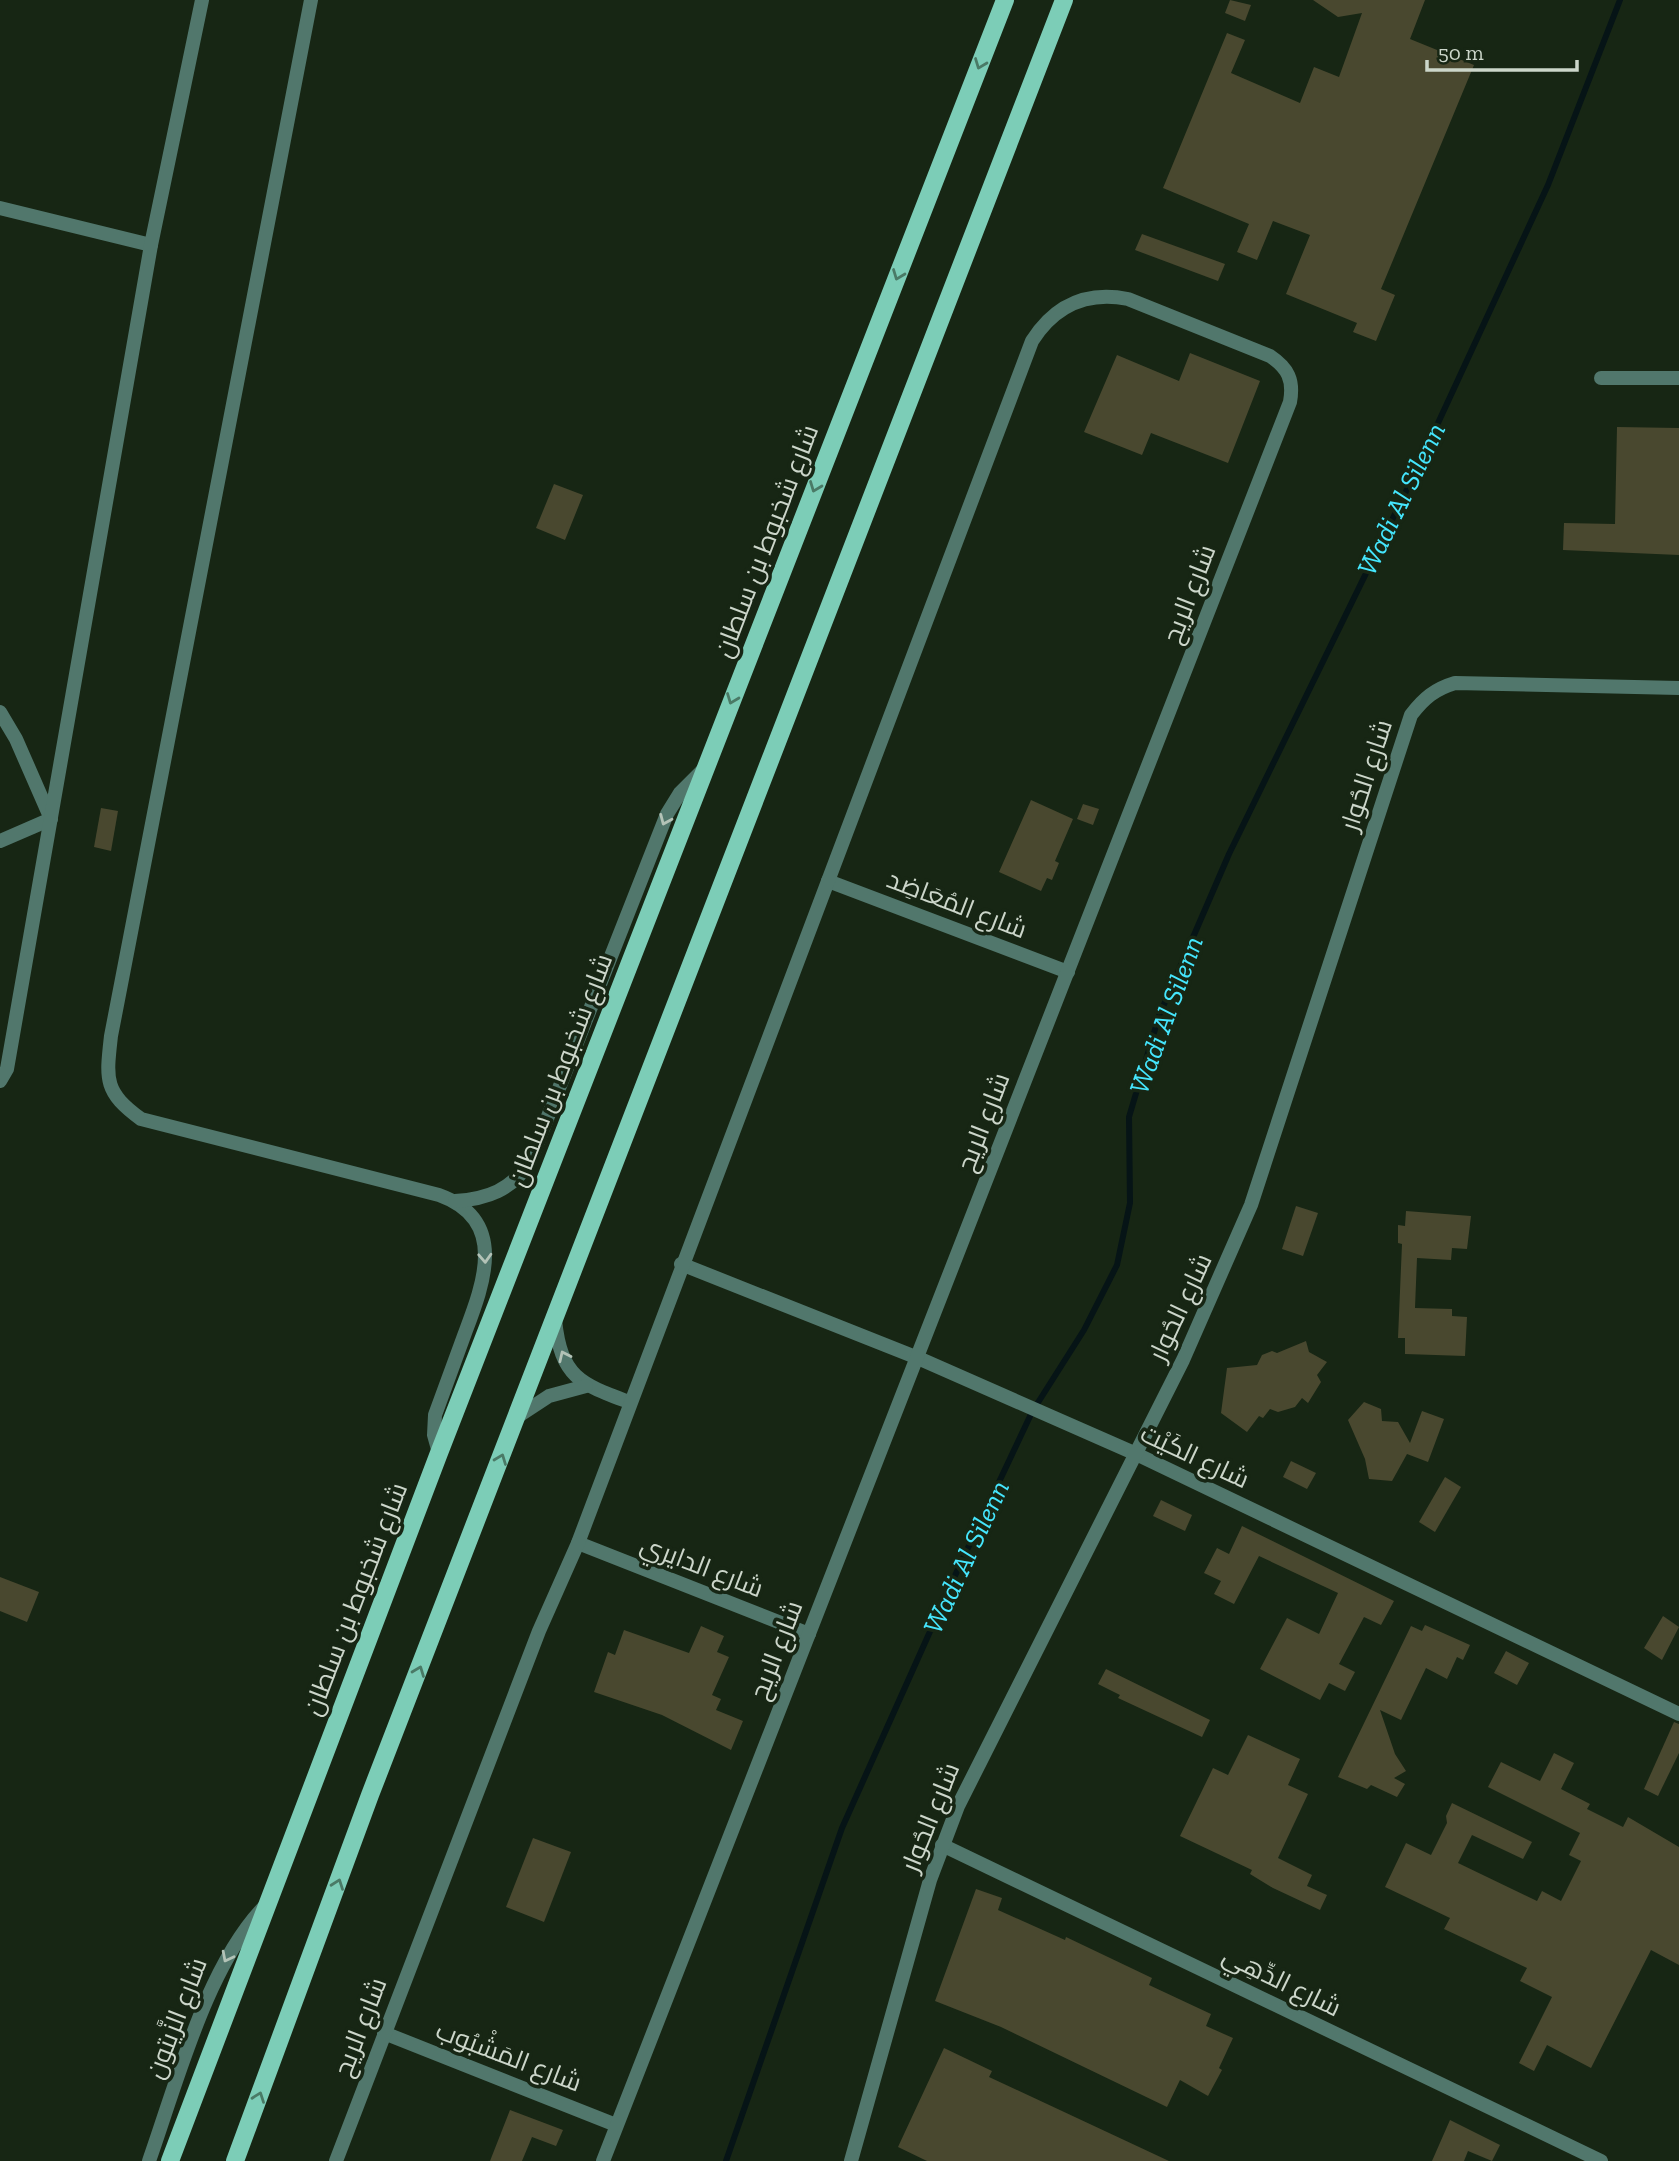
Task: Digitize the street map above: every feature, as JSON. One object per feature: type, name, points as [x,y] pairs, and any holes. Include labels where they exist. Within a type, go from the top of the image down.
[{"type":"main road","name":"شارع شخبوط بن سلطان","points":[[170,2161],[439,1454],[1005,0]]},
{"type":"main road","points":[[235,2161],[370,1796],[1064,0]]},
{"type":"street","points":[[0,1081],[8,1069],[152,245],[202,0]]},
{"type":"street","points":[[311,0],[111,1036],[107,1070],[115,1100],[141,1119],[454,1201],[494,1195],[521,1175],[530,1162],[667,814],[687,783],[706,767]]},
{"type":"street","points":[[0,208],[152,245]]},
{"type":"street","name":"شارع الريح","points":[[336,2161],[539,1631],[578,1543],[681,1264],[1032,341],[1049,318],[1073,302],[1091,296],[1128,299],[1269,356],[1289,374],[1292,388],[1290,402],[603,2161]]},
{"type":"street","points":[[1601,378],[1679,378]]},
{"type":"street","name":"شارع الحُوار","points":[[851,2161],[942,1845],[976,1767],[1183,1360],[1251,1205],[1411,715],[1422,700],[1437,689],[1455,683],[1679,688]]},
{"type":"street","points":[[0,712],[16,738],[51,819]]},
{"type":"street","points":[[0,841],[51,819]]},
{"type":"street","name":"شارع المُعَاضِد","points":[[828,881],[1068,972]]},
{"type":"street","points":[[439,1454],[434,1435],[435,1415],[482,1290],[487,1261],[483,1240],[474,1221],[454,1201]]},
{"type":"street","name":"شارع الكَيْت","points":[[681,1264],[918,1358],[1134,1453],[1679,1714]]},
{"type":"street","points":[[555,1320],[563,1356],[586,1387]]},
{"type":"street","points":[[517,1417],[549,1396],[586,1387],[629,1402]]},
{"type":"street","name":"شارع الدايري","points":[[578,1543],[809,1634]]},
{"type":"street","name":"شارع الدِّهِي","points":[[942,1845],[1601,2161]]},
{"type":"street","name":"شارع الزَّيتون","points":[[149,2161],[220,1969],[240,1933],[268,1903]]},
{"type":"street","name":"شارع المَشْبُوب","points":[[384,2033],[616,2125]]},
{"type":"building","points":[[1230,0],[1251,5],[1245,21],[1225,13]]},
{"type":"building","points":[[1313,0],[1425,0],[1410,39],[1474,65],[1381,289],[1395,295],[1376,341],[1353,332],[1357,323],[1286,294],[1310,235],[1273,221],[1257,260],[1237,252],[1249,224],[1163,188],[1227,33],[1245,40],[1231,73],[1300,103],[1314,67],[1339,77],[1362,13],[1338,17]]},
{"type":"building","points":[[1142,234],[1225,264],[1218,281],[1135,250]]},
{"type":"building","points":[[1190,353],[1260,381],[1228,463],[1151,433],[1142,455],[1084,432],[1117,355],[1179,381]]},
{"type":"building","points":[[1617,427],[1679,428],[1679,555],[1563,550],[1564,523],[1615,524]]},
{"type":"building","points":[[554,484],[583,495],[565,540],[536,528]]},
{"type":"building","points":[[1031,800],[1073,819],[1055,861],[1059,863],[1052,880],[1047,878],[1041,891],[999,872]]},
{"type":"building","points":[[1083,804],[1099,809],[1093,825],[1077,819]]},
{"type":"building","points":[[101,808],[118,811],[111,851],[94,847]]},
{"type":"building","points":[[1296,1206],[1318,1213],[1303,1256],[1282,1249]]},
{"type":"building","points":[[1406,1211],[1471,1216],[1467,1249],[1452,1248],[1451,1260],[1417,1258],[1415,1308],[1452,1309],[1452,1316],[1467,1317],[1465,1356],[1405,1354],[1405,1338],[1398,1338],[1402,1244],[1398,1243],[1398,1225],[1405,1226]]},
{"type":"building","points":[[1306,1341],[1309,1352],[1327,1362],[1317,1375],[1321,1382],[1308,1403],[1302,1398],[1295,1407],[1278,1412],[1270,1409],[1263,1418],[1259,1416],[1247,1432],[1221,1413],[1227,1368],[1257,1365],[1262,1355],[1272,1351],[1277,1353]]},
{"type":"building","points":[[1364,1402],[1381,1409],[1382,1421],[1398,1422],[1410,1443],[1422,1411],[1444,1419],[1428,1462],[1407,1454],[1392,1481],[1369,1479],[1365,1459],[1348,1420]]},
{"type":"building","points":[[1291,1461],[1316,1473],[1307,1489],[1283,1477]]},
{"type":"building","points":[[1445,1477],[1461,1487],[1435,1532],[1419,1522]]},
{"type":"building","points":[[1161,1500],[1192,1515],[1185,1531],[1153,1516]]},
{"type":"building","points":[[1242,1526],[1394,1601],[1381,1625],[1364,1617],[1339,1664],[1355,1672],[1345,1691],[1329,1683],[1320,1700],[1260,1669],[1287,1618],[1319,1634],[1338,1593],[1259,1556],[1234,1604],[1214,1594],[1221,1581],[1204,1573],[1217,1548],[1229,1554]]},
{"type":"building","points":[[0,1577],[39,1592],[27,1622],[0,1611]]},
{"type":"building","points":[[1663,1616],[1679,1627],[1662,1660],[1644,1648]]},
{"type":"building","points":[[1425,1625],[1470,1645],[1463,1660],[1457,1657],[1447,1679],[1426,1668],[1401,1720],[1380,1710],[1395,1754],[1406,1771],[1394,1778],[1405,1784],[1397,1797],[1371,1785],[1367,1789],[1338,1777],[1411,1626],[1422,1631]]},
{"type":"building","points":[[701,1626],[724,1636],[717,1652],[729,1657],[712,1695],[721,1699],[716,1710],[743,1721],[731,1750],[662,1715],[594,1692],[608,1652],[615,1655],[624,1630],[689,1653]]},
{"type":"building","points":[[1506,1651],[1529,1663],[1517,1685],[1494,1673]]},
{"type":"building","points":[[1106,1669],[1210,1720],[1202,1737],[1118,1698],[1120,1695],[1098,1684]]},
{"type":"building","points":[[1674,1722],[1679,1724],[1679,1753],[1658,1796],[1644,1789]]},
{"type":"building","points":[[1248,1735],[1300,1759],[1288,1785],[1308,1794],[1278,1858],[1312,1875],[1307,1886],[1327,1895],[1320,1910],[1273,1888],[1250,1874],[1252,1870],[1180,1836],[1213,1768],[1228,1775]]},
{"type":"building","points":[[1554,1753],[1574,1763],[1561,1789],[1590,1804],[1587,1809],[1623,1827],[1628,1817],[1679,1847],[1679,1965],[1651,1950],[1591,2068],[1547,2045],[1534,2071],[1519,2063],[1552,1997],[1520,1981],[1527,1968],[1444,1929],[1450,1918],[1385,1887],[1406,1843],[1431,1855],[1447,1823],[1446,1816],[1452,1803],[1532,1842],[1523,1859],[1472,1835],[1458,1863],[1537,1901],[1542,1891],[1561,1901],[1581,1861],[1569,1855],[1580,1833],[1488,1787],[1501,1762],[1540,1781]]},
{"type":"building","points":[[533,1838],[571,1852],[544,1922],[506,1907]]},
{"type":"building","points":[[976,1889],[1002,1898],[998,1910],[1065,1940],[1066,1937],[1152,1978],[1149,1985],[1211,2014],[1206,2026],[1233,2038],[1219,2068],[1222,2070],[1208,2096],[1180,2080],[1167,2107],[1001,2027],[935,2001]]},
{"type":"building","points":[[944,2048],[992,2071],[989,2077],[1169,2161],[927,2161],[898,2147]]},
{"type":"building","points":[[510,2110],[563,2130],[556,2146],[532,2137],[522,2161],[490,2161]]},
{"type":"building","points":[[1450,2120],[1500,2145],[1492,2161],[1468,2151],[1464,2161],[1432,2161]]},
{"type":"waterway","name":"Wadi Al Silenn","points":[[726,2161],[842,1828],[1032,1412],[1084,1330],[1117,1265],[1130,1203],[1129,1117],[1159,1016],[1229,854],[1414,475],[1548,185],[1620,0]]}]
